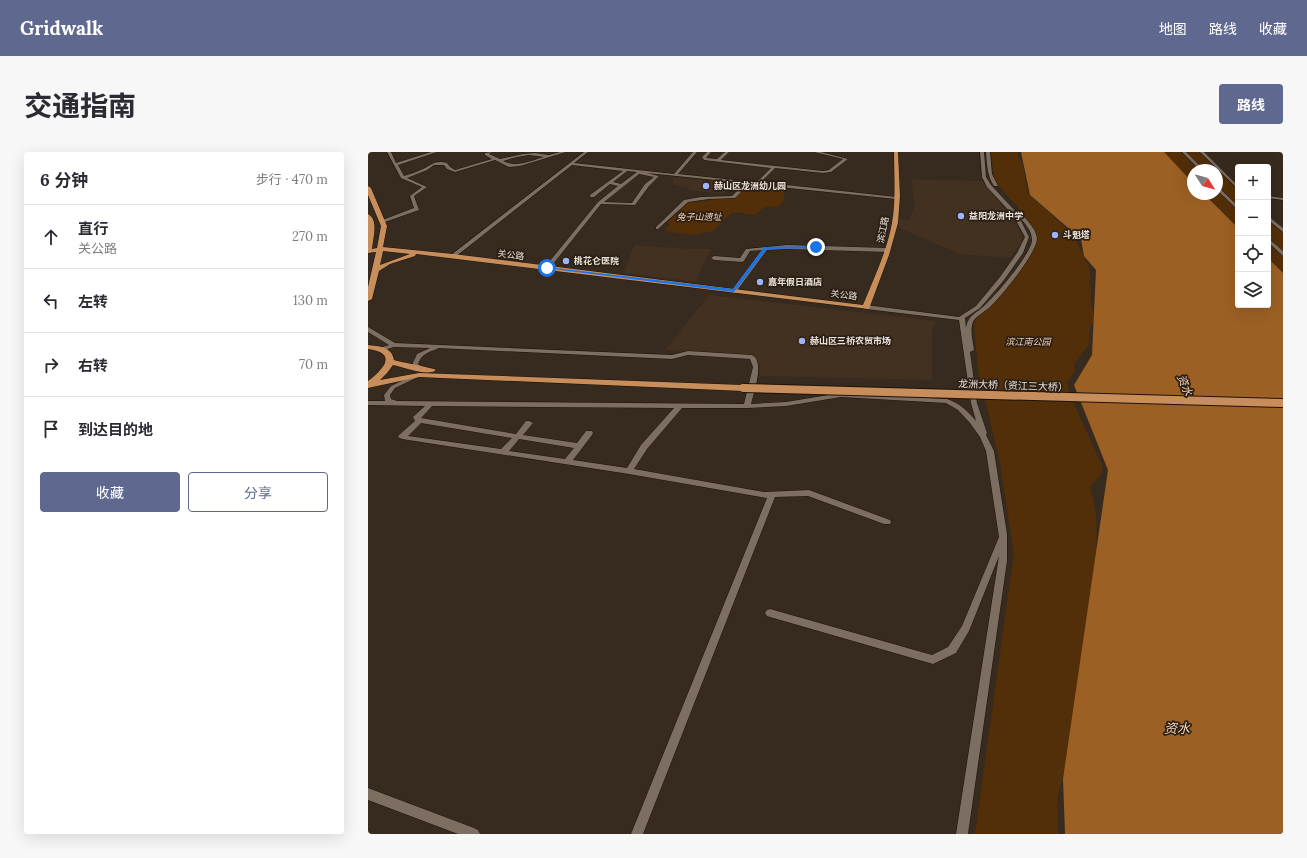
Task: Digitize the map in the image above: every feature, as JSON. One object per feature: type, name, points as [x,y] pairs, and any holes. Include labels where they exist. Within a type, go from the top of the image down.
[{"type":"main road","name":"滨江路","points":[[866,307],[888,250],[895,223],[897,179],[896,152]]},
{"type":"main road","points":[[368,188],[384,226],[376,270],[368,299]]},
{"type":"main road","points":[[368,218],[370,226],[368,251]]},
{"type":"main road","name":"关公路","points":[[368,251],[380,249],[453,256],[866,307]]},
{"type":"main road","points":[[376,270],[388,263],[421,253]]},
{"type":"main road","points":[[368,337],[374,347],[387,352],[391,356],[391,362],[388,370],[368,385]]},
{"type":"main road","points":[[391,362],[421,373]]},
{"type":"main road","points":[[368,385],[421,373],[743,385]]},
{"type":"main road","name":"龙洲大桥（资江三大桥）","points":[[743,385],[1283,398]]},
{"type":"main road","name":"龙洲大桥（资江三大桥）","points":[[743,385],[1283,404]]},
{"type":"street","points":[[382,222],[417,209],[412,196],[424,187],[404,178],[389,152]]},
{"type":"street","points":[[396,164],[435,152]]},
{"type":"street","points":[[490,152],[486,154],[509,166],[564,152]]},
{"type":"street","points":[[453,256],[586,152]]},
{"type":"street","points":[[675,175],[695,152]]},
{"type":"street","points":[[709,152],[704,157],[705,159],[823,172],[830,170],[846,159],[816,152]]},
{"type":"street","points":[[717,161],[727,152]]},
{"type":"street","points":[[962,834],[1003,561],[1003,534],[990,451],[974,403],[962,317],[978,307],[983,301],[1017,258],[1025,245],[1027,237],[1023,226],[1015,214],[989,186],[984,177],[982,152]]},
{"type":"street","points":[[974,374],[970,323],[973,317],[987,307],[1026,258],[1034,242],[1034,235],[1031,228],[992,180],[988,152]]},
{"type":"street","points":[[1184,152],[1196,164]]},
{"type":"street","points":[[1202,152],[1235,185]]},
{"type":"street","points":[[404,178],[437,163],[446,164],[448,168],[455,171],[522,153],[536,153],[547,156]]},
{"type":"street","points":[[570,164],[896,198]]},
{"type":"street","points":[[658,228],[687,201],[716,197],[733,197],[749,183],[761,180],[777,168]]},
{"type":"street","points":[[770,185],[767,181],[777,168]]},
{"type":"street","points":[[592,196],[626,170]]},
{"type":"street","points":[[547,268],[600,203],[638,174],[657,176],[633,204],[600,203]]},
{"type":"street","points":[[609,184],[622,185]]},
{"type":"street","points":[[1223,193],[1235,206]]},
{"type":"street","points":[[1271,197],[1283,199]]},
{"type":"street","points":[[1271,220],[1283,231]]},
{"type":"street","points":[[1271,242],[1283,254]]},
{"type":"street","points":[[714,258],[742,260],[748,250],[766,248],[802,247],[888,250]]},
{"type":"street","points":[[734,291],[766,248]]},
{"type":"street","points":[[866,307],[962,319]]},
{"type":"street","points":[[368,329],[394,345]]},
{"type":"street","points":[[374,347],[394,345],[441,346],[672,357],[688,353],[752,357],[756,367],[747,406]]},
{"type":"street","points":[[397,404],[388,400],[387,395],[393,386],[421,373],[415,365],[416,358],[425,351],[441,346]]},
{"type":"street","points":[[368,403],[747,406],[786,404],[841,395],[947,401],[955,403],[961,408],[986,440]]},
{"type":"street","points":[[419,421],[417,417],[430,404]]},
{"type":"street","points":[[629,471],[644,448],[680,406]]},
{"type":"street","points":[[419,421],[578,446]]},
{"type":"street","points":[[419,421],[402,437],[629,471],[764,495],[809,493],[887,522]]},
{"type":"street","points":[[503,452],[529,423]]},
{"type":"street","points":[[567,462],[589,433]]},
{"type":"street","points":[[637,834],[772,494]]},
{"type":"street","points":[[770,613],[933,660],[952,650],[966,628],[1003,534]]},
{"type":"street","points":[[368,794],[474,834]]},
{"type":"shaded area","name":"赫山区龙洲幼儿园","points":[[673,177],[735,184],[723,194],[688,190],[689,188],[672,184]]},
{"type":"shaded area","name":"益阳龙洲中学","points":[[911,179],[982,181],[1017,226],[1022,236],[1021,243],[1010,258],[959,254],[899,228],[899,219],[909,220],[915,206]]},
{"type":"shaded area","points":[[634,245],[711,249],[695,282],[624,273]]},
{"type":"shaded area","name":"赫山区三桥农贸市场","points":[[709,295],[936,321],[932,332],[932,380],[759,376],[760,366],[747,356],[665,350]]},
{"type":"green space","name":"滨江南公园","points":[[991,152],[1018,152],[1018,157],[1022,161],[1028,194],[1066,228],[1077,243],[1090,269],[1091,306],[1095,318],[1090,328],[1089,345],[1074,364],[1075,371],[1067,383],[1073,402],[1102,465],[1102,473],[1090,487],[1096,512],[1097,567],[1076,727],[1057,799],[1058,834],[975,834],[1014,553],[999,458],[978,369],[974,324],[978,316],[993,303],[1026,261],[1036,245],[1036,237],[1032,228],[1019,208],[996,183]]},
{"type":"green space","points":[[1161,152],[1200,152],[1212,164],[1187,164],[1187,177],[1167,160]]},
{"type":"green space","points":[[1223,174],[1235,186],[1235,227],[1210,200],[1223,200]]},
{"type":"green space","name":"兔子山遗址","points":[[747,186],[785,190],[783,202],[778,207],[763,208],[756,215],[732,212],[713,231],[693,235],[664,231],[670,224],[667,223],[689,202],[707,201],[721,197],[733,198]]},
{"type":"green space","points":[[1271,221],[1283,233],[1283,276],[1271,265]]},
{"type":"water","name":"资水","points":[[1021,152],[1164,152],[1187,177],[1187,200],[1210,200],[1235,225],[1235,308],[1271,308],[1271,261],[1283,273],[1283,834],[1065,834],[1063,779],[1108,470],[1074,385],[1092,355],[1096,270],[1084,256],[1081,239],[1030,195]]},
{"type":"place","name":"赫山区龙洲幼儿园","points":[[706,186]]},
{"type":"place","name":"益阳龙洲中学","points":[[961,216]]},
{"type":"place","name":"斗魁塔","points":[[1055,235]]},
{"type":"place","name":"桃花仑医院","points":[[566,261]]},
{"type":"place","name":"嘉年假日酒店","points":[[760,282]]},
{"type":"place","name":"赫山区三桥农贸市场","points":[[802,341]]},
{"type":"route","points":[[547,268],[734,291],[766,248],[816,247]]}]
